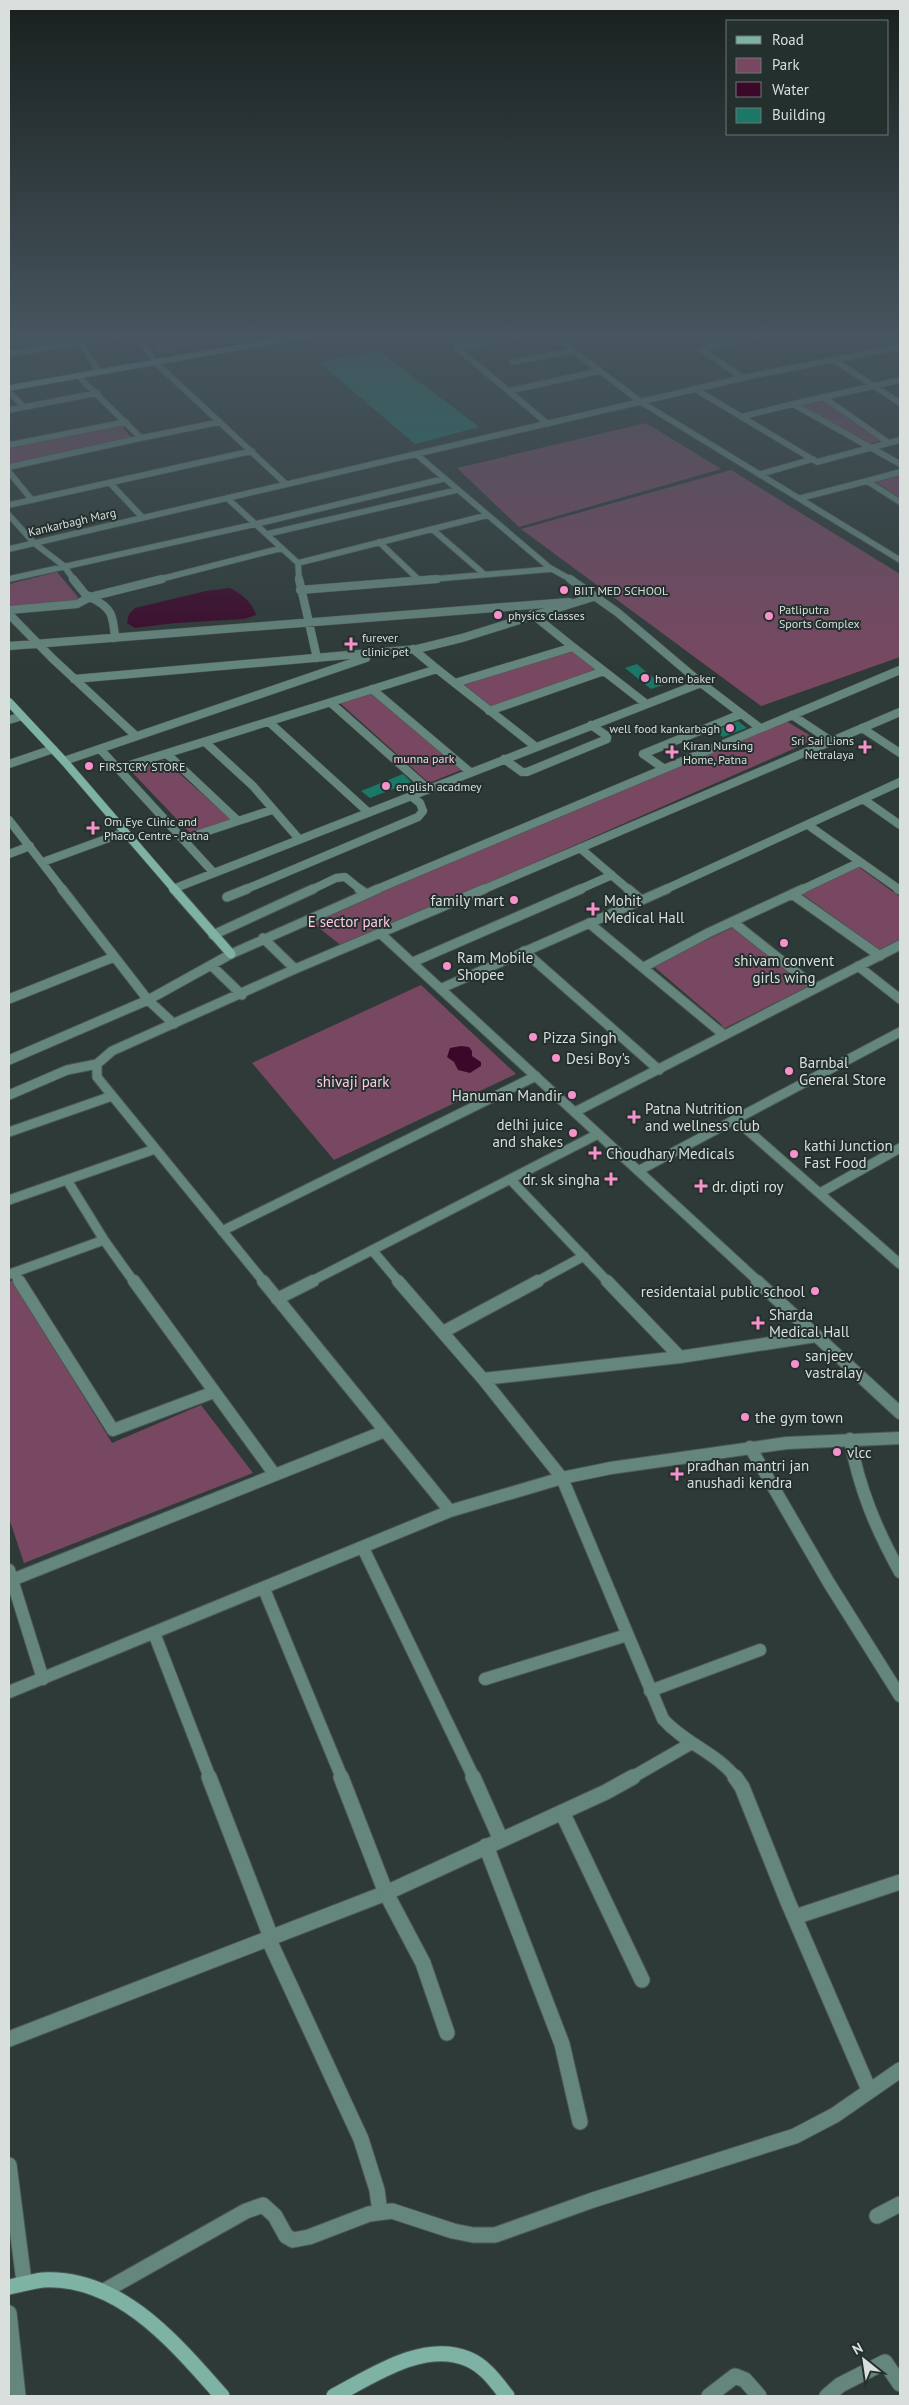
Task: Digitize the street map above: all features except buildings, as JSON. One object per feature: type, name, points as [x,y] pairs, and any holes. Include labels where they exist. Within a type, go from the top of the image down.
[{"type":"street","points":[[9,467],[104,446]]},
{"type":"street","points":[[247,446],[286,484]]},
{"type":"street","name":"Kankarbagh Marg","points":[[9,549],[450,446]]},
{"type":"street","points":[[715,446],[900,559]]},
{"type":"street","points":[[791,446],[817,462],[877,446]]},
{"type":"street","points":[[868,446],[900,464]]},
{"type":"street","points":[[9,505],[252,451]]},
{"type":"street","points":[[416,454],[443,479],[488,514],[552,569],[576,582],[617,612],[701,683],[760,728]]},
{"type":"street","points":[[761,474],[813,459]]},
{"type":"street","points":[[9,472],[32,500]]},
{"type":"street","points":[[801,498],[900,472]]},
{"type":"street","points":[[9,579],[256,524],[443,479]]},
{"type":"street","points":[[867,481],[900,502]]},
{"type":"street","points":[[110,483],[142,518]]},
{"type":"street","points":[[267,534],[457,490]]},
{"type":"street","points":[[227,498],[298,563],[300,590],[318,658]]},
{"type":"street","points":[[298,563],[488,514]]},
{"type":"street","points":[[9,515],[34,543],[64,566],[85,594],[107,605],[112,611],[114,638]]},
{"type":"street","points":[[432,529],[484,574]]},
{"type":"street","points":[[379,542],[418,579]]},
{"type":"street","points":[[9,612],[77,604],[90,597],[282,548]]},
{"type":"street","points":[[300,590],[552,569]]},
{"type":"street","points":[[74,679],[413,649],[441,644],[569,602],[593,596]]},
{"type":"street","points":[[9,646],[569,602]]},
{"type":"street","points":[[9,612],[74,679],[136,736]]},
{"type":"street","points":[[532,614],[645,703]]},
{"type":"street","points":[[455,683],[573,647]]},
{"type":"street","points":[[413,649],[489,712],[536,747]]},
{"type":"street","points":[[64,761],[383,652]]},
{"type":"street","points":[[120,768],[437,669]]},
{"type":"street","points":[[9,1060],[148,1000],[263,938],[365,893],[900,670]]},
{"type":"street","points":[[489,712],[604,671]]},
{"type":"street","points":[[173,888],[645,703],[701,683]]},
{"type":"street","points":[[372,689],[470,772]]},
{"type":"street","points":[[9,702],[64,761],[231,954]]},
{"type":"street","points":[[331,702],[428,789]]},
{"type":"street","points":[[9,1095],[68,1070],[97,1064],[112,1051],[295,969],[900,712]]},
{"type":"street","points":[[663,768],[643,754],[742,714]]},
{"type":"street","points":[[792,715],[830,741]]},
{"type":"street","points":[[9,720],[22,716]]},
{"type":"street","points":[[269,722],[368,812]]},
{"type":"street","points":[[504,759],[522,772],[527,772],[608,739],[607,736],[591,725]]},
{"type":"street","points":[[862,728],[900,753]]},
{"type":"street","points":[[205,742],[253,786],[299,839]]},
{"type":"street","points":[[9,764],[53,749]]},
{"type":"street","points":[[100,749],[120,768],[214,872]]},
{"type":"street","points":[[166,754],[238,821]]},
{"type":"street","points":[[442,988],[900,782]]},
{"type":"street","points":[[227,897],[418,817],[424,811],[420,803],[411,796]]},
{"type":"street","points":[[863,799],[900,825]]},
{"type":"street","points":[[184,839],[272,810]]},
{"type":"street","points":[[9,820],[148,1000],[174,1024]]},
{"type":"street","points":[[808,825],[900,890]]},
{"type":"street","points":[[43,862],[125,832]]},
{"type":"street","points":[[9,854],[30,846]]},
{"type":"street","points":[[580,848],[641,900]]},
{"type":"street","points":[[644,967],[733,922],[860,862]]},
{"type":"street","points":[[412,962],[612,875]]},
{"type":"street","points":[[213,935],[336,878],[345,878],[365,893]]},
{"type":"street","points":[[792,894],[880,956]]},
{"type":"street","points":[[733,922],[816,988]]},
{"type":"street","points":[[589,923],[724,1035]]},
{"type":"street","points":[[381,934],[442,988],[900,1414]]},
{"type":"street","points":[[263,938],[295,969]]},
{"type":"street","points":[[575,1112],[900,945]]},
{"type":"street","points":[[524,951],[659,1070]]},
{"type":"street","points":[[9,999],[114,957]]},
{"type":"street","points":[[212,966],[242,994]]},
{"type":"street","points":[[858,966],[900,999]]},
{"type":"street","points":[[638,1171],[900,1032]]},
{"type":"street","points":[[97,1064],[97,1077],[450,1512]]},
{"type":"street","points":[[222,1231],[536,1076]]},
{"type":"street","points":[[9,1132],[112,1096]]},
{"type":"street","points":[[736,1120],[900,1264]]},
{"type":"street","points":[[277,1299],[598,1134]]},
{"type":"street","points":[[820,1193],[900,1148]]},
{"type":"street","points":[[9,1200],[155,1149]]},
{"type":"street","points":[[510,1178],[680,1357]]},
{"type":"street","points":[[67,1180],[104,1240],[275,1475]]},
{"type":"street","points":[[104,1240],[11,1274],[113,1430],[214,1392]]},
{"type":"street","points":[[372,1250],[483,1379],[562,1478],[663,1719],[676,1735],[720,1761],[732,1772],[742,1787],[794,1917],[869,2090]]},
{"type":"street","points":[[443,1332],[584,1256]]},
{"type":"street","points":[[483,1379],[680,1357],[816,1336]]},
{"type":"street","points":[[43,1679],[10,1575],[275,1475],[385,1431]]},
{"type":"street","points":[[9,1692],[450,1512],[562,1478],[750,1447],[850,1439],[900,1438]]},
{"type":"street","points":[[850,1439],[855,1474],[865,1504],[900,1572]]},
{"type":"street","points":[[750,1447],[829,1583],[900,1696]]},
{"type":"street","points":[[363,1548],[473,1776],[501,1840]]},
{"type":"street","points":[[264,1589],[340,1773],[386,1893],[411,1937],[434,1992],[447,2034]]},
{"type":"street","points":[[154,1633],[269,1932],[268,1938],[361,2139],[377,2190],[380,2212]]},
{"type":"street","points":[[486,1679],[627,1635]]},
{"type":"street","points":[[650,1691],[760,1650]]},
{"type":"street","points":[[9,2039],[386,1893],[606,1792],[690,1744]]},
{"type":"street","points":[[562,1812],[642,1980]]},
{"type":"street","points":[[486,1846],[562,2044],[580,2122]]},
{"type":"street","points":[[794,1917],[900,1882]]},
{"type":"street","points":[[104,2291],[256,2207],[263,2206],[269,2209],[286,2236],[293,2240],[309,2237],[350,2220],[380,2212],[392,2211],[466,2234],[495,2235],[593,2200],[795,2136],[835,2115],[900,2070]]},
{"type":"street","points":[[9,2171],[17,2285],[58,2281],[104,2291],[140,2311],[186,2354],[222,2396]]},
{"type":"street","points":[[877,2216],[900,2204]]},
{"type":"street","points":[[9,2313],[18,2396]]},
{"type":"street","points":[[334,2396],[381,2372],[414,2359],[430,2354],[446,2353],[460,2355],[474,2361],[498,2382],[507,2396]]},
{"type":"street","points":[[827,2396],[840,2386],[886,2362],[900,2384]]},
{"type":"street","points":[[709,2396],[726,2381],[735,2376],[745,2380],[759,2396]]},
{"type":"green space","points":[[13,446],[93,446],[9,464],[9,447]]},
{"type":"green space","points":[[548,446],[684,446],[721,469],[519,527],[457,468]]},
{"type":"green space","name":"Patliputra Sports Complex","points":[[731,470],[900,574],[900,657],[761,706],[521,529]]},
{"type":"green space","points":[[900,475],[900,498],[876,482]]},
{"type":"green space","points":[[57,572],[78,597],[76,600],[12,607],[9,603],[9,584]]},
{"type":"green space","points":[[574,651],[598,670],[492,707],[462,683]]},
{"type":"green space","name":"munna park","points":[[372,693],[461,770],[429,783],[340,703]]},
{"type":"green space","name":"E sector park","points":[[786,721],[816,739],[343,947],[304,916]]},
{"type":"green space","points":[[164,760],[232,820],[190,833],[129,769]]},
{"type":"green space","points":[[856,865],[900,897],[900,941],[881,951],[798,891]]},
{"type":"green space","points":[[734,927],[809,986],[723,1029],[721,1024],[652,965]]},
{"type":"green space","name":"shivaji park","points":[[421,985],[516,1074],[334,1160],[252,1063]]},
{"type":"green space","points":[[12,1280],[112,1443],[201,1405],[253,1473],[24,1563],[9,1518],[9,1282]]},
{"type":"water","points":[[230,588],[246,599],[256,615],[244,619],[175,623],[135,628],[127,623],[129,614],[135,608],[206,591]]},
{"type":"water","points":[[469,1047],[472,1051],[472,1056],[481,1062],[481,1066],[470,1073],[458,1070],[454,1062],[447,1057],[450,1048]]},
{"type":"place","name":"BIIT MED SCHOOL","points":[[564,590]]},
{"type":"place","name":"physics classes","points":[[498,615]]},
{"type":"place","name":"Patliputra Sports Complex","points":[[769,616]]},
{"type":"place","name":"furever clinic pet","points":[[351,644]]},
{"type":"place","name":"home baker","points":[[645,678]]},
{"type":"place","name":"well food kankarbagh","points":[[730,728]]},
{"type":"place","name":"Sri Sai Lions Netralaya","points":[[865,747]]},
{"type":"place","name":"Kiran Nursing Home, Patna","points":[[672,752]]},
{"type":"place","name":"FIRSTCRY STORE","points":[[89,766]]},
{"type":"place","name":"english acadmey","points":[[386,786]]},
{"type":"place","name":"Om Eye Clinic and Phaco Centre - Patna","points":[[93,828]]},
{"type":"place","name":"family mart","points":[[514,900]]},
{"type":"place","name":"Mohit Medical Hall","points":[[593,909]]},
{"type":"place","name":"shivam convent girls wing","points":[[784,943]]},
{"type":"place","name":"Ram Mobile Shopee","points":[[447,966]]},
{"type":"place","name":"Pizza Singh","points":[[533,1037]]},
{"type":"place","name":"Desi Boy's","points":[[556,1058]]},
{"type":"place","name":"Barnbal General Store","points":[[789,1071]]},
{"type":"place","name":"Hanuman Mandir","points":[[572,1095]]},
{"type":"place","name":"Patna Nutrition and wellness club","points":[[634,1117]]},
{"type":"place","name":"delhi juice and shakes","points":[[573,1133]]},
{"type":"place","name":"Choudhary Medicals","points":[[595,1153]]},
{"type":"place","name":"kathi Junction Fast Food","points":[[794,1154]]},
{"type":"place","name":"dr. sk singha","points":[[611,1179]]},
{"type":"place","name":"dr. dipti roy","points":[[701,1186]]},
{"type":"place","name":"residentaial public school","points":[[815,1291]]},
{"type":"place","name":"Sharda Medical Hall","points":[[758,1323]]},
{"type":"place","name":"sanjeev vastralay","points":[[795,1364]]},
{"type":"place","name":"the gym town","points":[[745,1417]]},
{"type":"place","name":"vlcc","points":[[837,1452]]},
{"type":"place","name":"pradhan mantri jan anushadi kendra","points":[[677,1474]]}]
